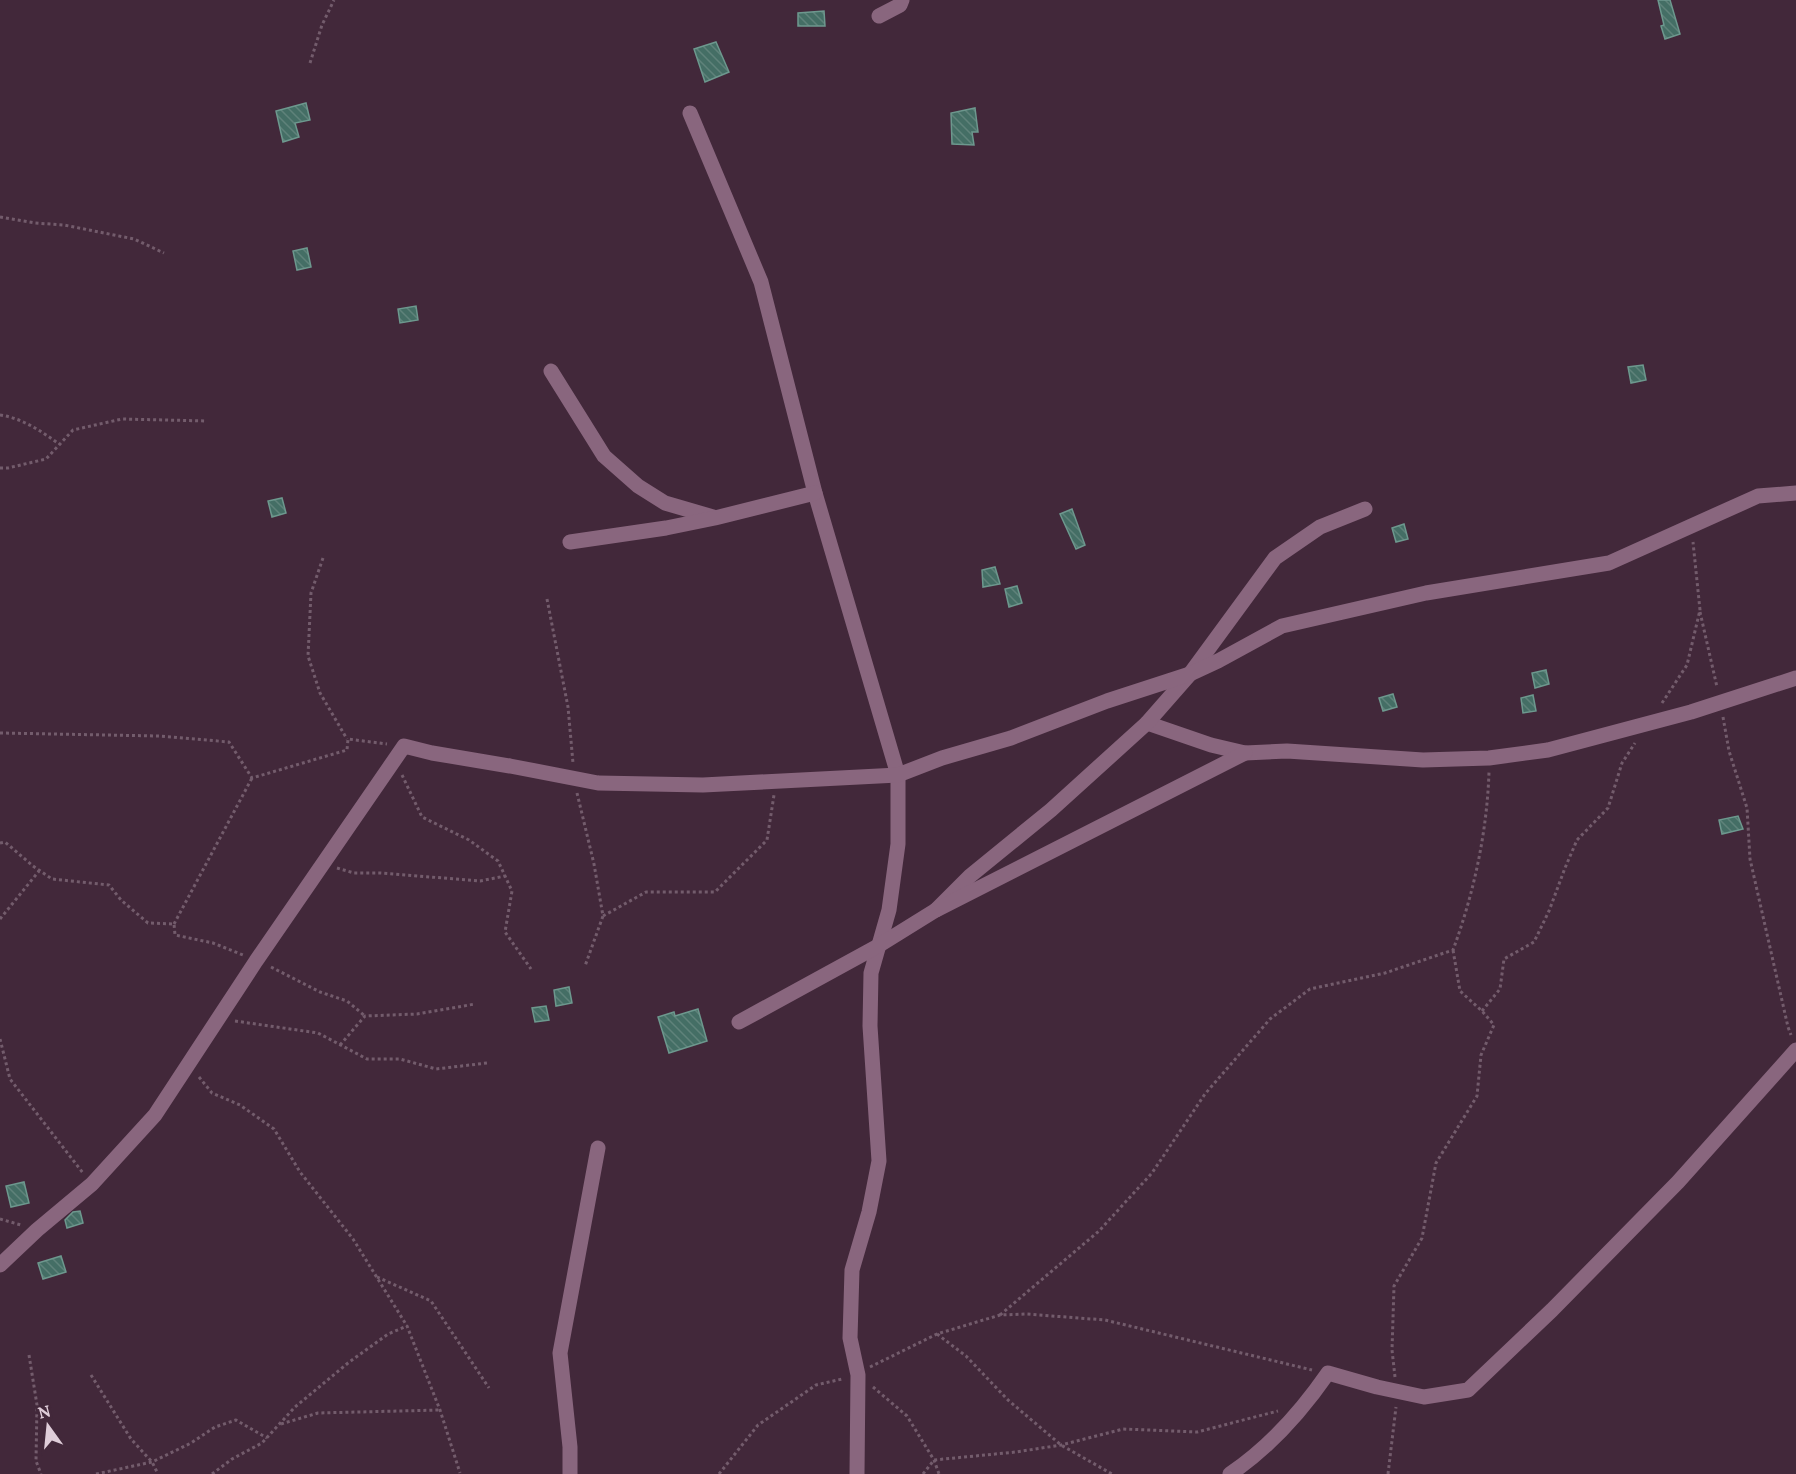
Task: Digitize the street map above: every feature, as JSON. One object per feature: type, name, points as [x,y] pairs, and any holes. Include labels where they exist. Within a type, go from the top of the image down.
[{"type":"street","points":[[879,16],[900,5],[902,0]]},
{"type":"street","points":[[690,113],[760,282],[815,493],[898,775],[898,844],[889,910],[870,973],[870,1026],[879,1161],[869,1212],[852,1270],[850,1338],[858,1375],[857,1474]]},
{"type":"street","points":[[550,371],[604,456],[638,486],[665,503],[715,518]]},
{"type":"street","points":[[570,542],[666,528],[815,493]]},
{"type":"street","points":[[0,1265],[92,1184],[155,1114],[256,961],[404,746],[598,783],[704,785],[898,775],[942,758],[1011,738],[1107,701],[1190,674],[1282,626],[1426,593],[1609,563],[1758,496],[1796,493]]},
{"type":"street","points":[[936,910],[970,876],[1051,810],[1147,723],[1190,674],[1275,558],[1320,527],[1365,509]]},
{"type":"street","points":[[1147,723],[1245,753],[1287,751],[1423,760],[1489,758],[1548,750],[1649,723],[1796,678]]},
{"type":"street","points":[[739,1022],[878,946],[936,910],[1245,753]]},
{"type":"street","points":[[1230,1474],[1266,1447],[1308,1401],[1328,1373],[1424,1397],[1468,1390],[1552,1310],[1678,1182],[1794,1043]]},
{"type":"street","points":[[570,1474],[570,1447],[560,1353],[598,1148]]},
{"type":"path","points":[[310,63],[322,25],[334,0]]},
{"type":"path","points":[[0,217],[64,225],[134,239],[165,253]]},
{"type":"path","points":[[0,415],[14,417],[59,444]]},
{"type":"path","points":[[0,468],[46,459],[73,430],[122,419],[207,421]]},
{"type":"path","points":[[1691,526],[1700,610],[1721,702],[1729,751],[1748,808],[1750,859],[1788,1027],[1794,1043]]},
{"type":"path","points":[[323,558],[311,593],[308,656],[320,693],[348,740],[346,750],[252,778],[174,924],[175,935],[213,943],[256,961],[320,992],[347,1001],[365,1016],[417,1014],[475,1004]]},
{"type":"path","points":[[1482,1011],[1500,989],[1504,959],[1534,942],[1577,840],[1608,808],[1622,764],[1687,664],[1700,610]]},
{"type":"path","points":[[0,733],[159,736],[229,742],[252,778]]},
{"type":"path","points":[[348,740],[404,746]]},
{"type":"path","points":[[1388,1474],[1397,1391],[1392,1350],[1394,1286],[1422,1238],[1436,1163],[1477,1096],[1481,1055],[1494,1025],[1460,991],[1454,950],[1468,909],[1488,807],[1489,758]]},
{"type":"path","points":[[392,761],[407,784],[422,817],[469,840],[498,861],[512,891],[505,932],[531,969]]},
{"type":"path","points":[[603,916],[646,892],[715,892],[767,840],[776,782]]},
{"type":"path","points":[[0,843],[5,842],[52,879],[109,885],[121,900],[148,923],[174,924]]},
{"type":"path","points":[[324,864],[354,873],[480,881],[505,876]]},
{"type":"path","points":[[0,919],[40,871]]},
{"type":"path","points":[[1000,1315],[1099,1231],[1152,1173],[1205,1094],[1270,1019],[1310,989],[1385,973],[1454,950]]},
{"type":"path","points":[[340,1045],[365,1016]]},
{"type":"path","points":[[218,1019],[318,1033],[367,1059],[400,1059],[436,1069],[487,1063]]},
{"type":"path","points":[[0,1039],[10,1079],[92,1184]]},
{"type":"path","points":[[189,1064],[212,1093],[240,1105],[274,1129],[300,1172],[353,1239],[407,1326],[440,1410],[460,1473]]},
{"type":"path","points":[[375,1276],[430,1301],[489,1388]]},
{"type":"path","points":[[719,1474],[758,1425],[816,1385],[858,1375],[883,1359],[937,1334],[1000,1315],[1026,1314],[1105,1320],[1328,1373]]},
{"type":"path","points":[[212,1474],[232,1459],[262,1443],[295,1407],[348,1363],[388,1334],[407,1326]]},
{"type":"path","points":[[937,1334],[966,1356],[1008,1400],[1061,1445],[1112,1474]]},
{"type":"path","points":[[28,1355],[37,1405],[36,1461],[41,1474]]},
{"type":"path","points":[[91,1375],[130,1439],[152,1462],[158,1474]]},
{"type":"path","points":[[858,1375],[907,1416],[934,1460],[939,1474]]},
{"type":"path","points":[[279,1424],[318,1413],[440,1410]]},
{"type":"path","points":[[923,1474],[934,1460],[1061,1445],[1123,1429],[1197,1432],[1280,1410]]},
{"type":"path","points":[[96,1474],[152,1462],[191,1443],[215,1427],[236,1420],[267,1438]]},
{"type":"building","points":[[1658,0],[1670,0],[1680,34],[1665,39]]},
{"type":"building","points":[[824,11],[825,26],[798,26],[798,13]]},
{"type":"building","points":[[716,42],[729,72],[705,82],[694,49]]},
{"type":"building","points":[[306,103],[310,120],[295,123],[299,137],[283,142],[276,111]]},
{"type":"building","points":[[975,108],[978,132],[972,132],[974,145],[952,144],[951,113]]},
{"type":"building","points":[[307,248],[311,267],[297,270],[293,251]]},
{"type":"building","points":[[416,306],[418,320],[400,323],[398,309]]},
{"type":"building","points":[[1643,365],[1646,380],[1631,383],[1628,367]]},
{"type":"building","points":[[282,498],[286,513],[272,517],[268,501]]},
{"type":"building","points":[[1072,509],[1085,545],[1076,549],[1060,514]]},
{"type":"building","points":[[1404,524],[1408,539],[1396,542],[1392,528]]},
{"type":"building","points":[[995,567],[1000,584],[983,587],[982,570]]},
{"type":"building","points":[[1017,586],[1022,603],[1009,607],[1005,589]]},
{"type":"building","points":[[1546,670],[1549,684],[1535,688],[1532,673]]},
{"type":"building","points":[[1393,694],[1397,707],[1383,711],[1379,698]]},
{"type":"building","points":[[1533,695],[1536,711],[1523,713],[1521,698]]},
{"type":"building","points":[[1738,816],[1743,829],[1722,834],[1719,820]]},
{"type":"building","points":[[569,987],[572,1003],[556,1006],[554,990]]},
{"type":"building","points":[[546,1006],[549,1020],[535,1022],[532,1008]]},
{"type":"building","points":[[698,1009],[707,1041],[669,1053],[658,1017],[674,1012],[675,1016]]},
{"type":"building","points":[[24,1182],[29,1203],[11,1207],[6,1186]]},
{"type":"building","points":[[80,1211],[83,1223],[67,1228],[65,1220],[73,1212]]},
{"type":"building","points":[[61,1256],[66,1272],[43,1279],[38,1263]]}]
